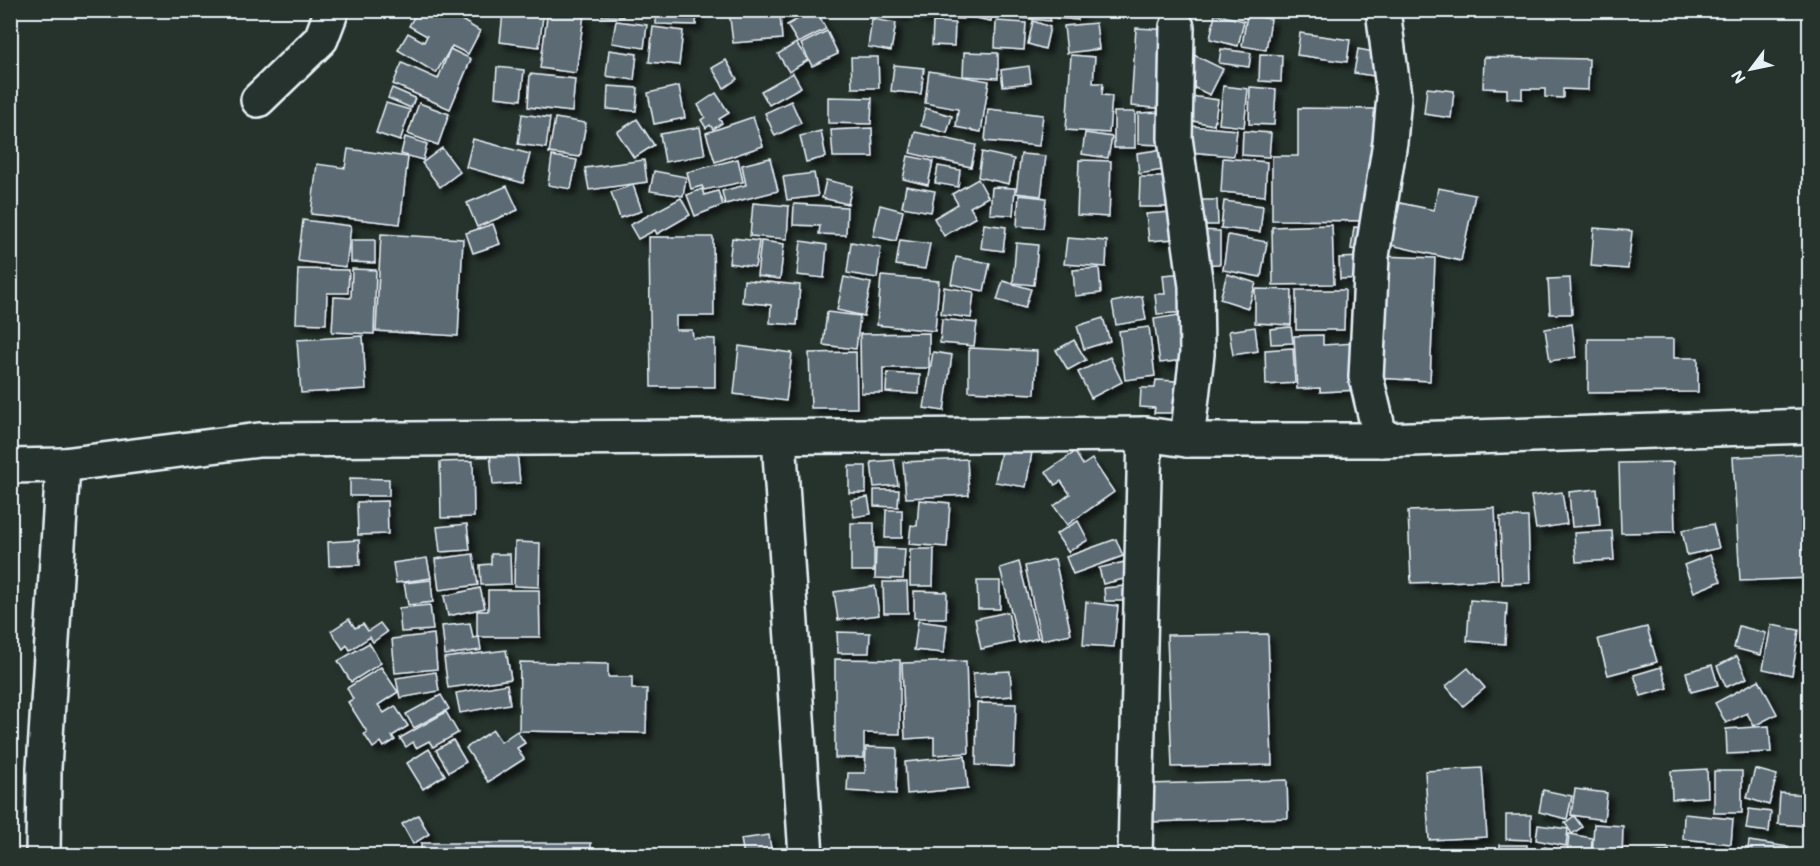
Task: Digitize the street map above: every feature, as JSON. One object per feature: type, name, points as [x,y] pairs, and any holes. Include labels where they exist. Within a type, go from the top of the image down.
[{"type":"street","points":[[258,100],[321,39],[332,10]]},
{"type":"street","points":[[1381,440],[1366,377],[1372,255],[1390,142],[1394,96],[1383,10]]},
{"type":"street","points":[[1177,27],[1175,138],[1196,297],[1197,354],[1187,440]]},
{"type":"street","points":[[10,465],[63,465],[259,440],[1145,434],[1187,440],[1381,440],[1809,426]]},
{"type":"street","points":[[1135,855],[1145,434]]},
{"type":"street","points":[[779,438],[806,855]]},
{"type":"street","points":[[43,855],[44,768],[63,465]]},
{"type":"building","points":[[418,10],[445,10],[480,31],[468,54],[452,46],[436,73],[398,50],[408,33],[424,42],[427,36],[409,26]]},
{"type":"building","points":[[548,10],[584,15],[576,73],[540,68]]},
{"type":"building","points":[[603,10],[623,10],[623,17],[602,16]]},
{"type":"building","points":[[656,10],[697,10],[696,25],[656,24]]},
{"type":"building","points":[[729,10],[801,10],[802,13],[780,15],[782,39],[733,43]]},
{"type":"building","points":[[814,10],[826,29],[798,43],[787,25]]},
{"type":"building","points":[[873,10],[906,10],[905,16]]},
{"type":"building","points":[[919,10],[963,10],[963,19],[918,17]]},
{"type":"building","points":[[966,10],[992,10],[991,21],[965,16]]},
{"type":"building","points":[[1022,10],[1051,10],[1050,21],[1021,18]]},
{"type":"building","points":[[1057,10],[1079,10],[1078,20],[1056,18]]},
{"type":"building","points":[[503,12],[543,16],[539,47],[500,42]]},
{"type":"building","points":[[1215,14],[1244,21],[1238,46],[1210,39]]},
{"type":"building","points":[[1247,15],[1271,19],[1266,50],[1242,46]]},
{"type":"building","points":[[872,19],[896,23],[891,51],[868,47]]},
{"type":"building","points":[[616,21],[647,25],[644,48],[612,43]]},
{"type":"building","points":[[996,21],[1026,23],[1024,50],[995,48]]},
{"type":"building","points":[[1033,21],[1050,27],[1045,49],[1028,44]]},
{"type":"building","points":[[933,22],[955,23],[954,46],[932,45]]},
{"type":"building","points":[[1096,23],[1099,49],[1067,53],[1064,26]]},
{"type":"building","points":[[653,27],[683,31],[679,65],[649,62]]},
{"type":"building","points":[[1136,28],[1173,30],[1167,109],[1131,106]]},
{"type":"building","points":[[827,31],[838,54],[812,66],[801,44]]},
{"type":"building","points":[[1300,33],[1350,40],[1347,62],[1297,55]]},
{"type":"building","points":[[796,43],[808,60],[789,72],[778,54]]},
{"type":"building","points":[[450,49],[471,59],[450,109],[393,84],[402,63],[438,79]]},
{"type":"building","points":[[1221,49],[1251,53],[1249,67],[1219,63]]},
{"type":"building","points":[[1358,49],[1385,54],[1381,77],[1354,73]]},
{"type":"building","points":[[609,50],[637,54],[634,80],[606,76]]},
{"type":"building","points":[[964,52],[998,53],[998,78],[963,76]]},
{"type":"building","points":[[1260,54],[1282,55],[1281,82],[1259,81]]},
{"type":"building","points":[[1071,55],[1095,57],[1093,83],[1103,83],[1102,95],[1112,96],[1109,133],[1066,130]]},
{"type":"building","points":[[1194,55],[1223,69],[1210,95],[1182,82]]},
{"type":"building","points":[[851,57],[878,57],[879,88],[852,88]]},
{"type":"building","points":[[1484,57],[1589,59],[1588,90],[1563,89],[1563,98],[1545,97],[1545,89],[1522,89],[1522,99],[1507,98],[1507,89],[1483,88]]},
{"type":"building","points":[[726,60],[737,79],[724,88],[712,68]]},
{"type":"building","points":[[894,65],[924,68],[921,94],[891,91]]},
{"type":"building","points":[[1029,66],[1031,83],[1003,86],[1001,70]]},
{"type":"building","points":[[497,67],[524,70],[521,100],[495,97]]},
{"type":"building","points":[[929,71],[989,81],[981,132],[956,127],[958,109],[925,103]]},
{"type":"building","points":[[793,73],[801,87],[769,105],[761,91]]},
{"type":"building","points":[[530,74],[575,79],[572,112],[528,107]]},
{"type":"building","points":[[608,86],[638,88],[636,111],[607,109]]},
{"type":"building","points":[[679,86],[685,118],[654,124],[648,93]]},
{"type":"building","points":[[1223,86],[1248,89],[1244,127],[1219,124]]},
{"type":"building","points":[[1250,87],[1276,89],[1274,125],[1249,124]]},
{"type":"building","points":[[392,88],[415,98],[411,108],[388,98]]},
{"type":"building","points":[[1427,88],[1454,91],[1451,118],[1424,114]]},
{"type":"building","points":[[716,93],[729,113],[719,119],[722,123],[713,129],[710,125],[706,128],[701,120],[705,117],[698,105]]},
{"type":"building","points":[[1191,96],[1218,100],[1214,125],[1187,120]]},
{"type":"building","points":[[828,97],[872,98],[871,124],[828,123]]},
{"type":"building","points":[[791,101],[801,123],[775,136],[765,113]]},
{"type":"building","points":[[386,103],[410,110],[400,141],[376,133]]},
{"type":"building","points":[[419,103],[449,114],[438,145],[408,134]]},
{"type":"building","points":[[925,108],[952,116],[947,133],[921,126]]},
{"type":"building","points":[[1298,108],[1376,109],[1375,221],[1272,220],[1272,156],[1298,156]]},
{"type":"building","points":[[988,109],[1043,115],[1039,146],[985,141]]},
{"type":"building","points":[[1114,112],[1135,112],[1135,148],[1114,148]]},
{"type":"building","points":[[1164,112],[1164,145],[1138,144],[1138,113]]},
{"type":"building","points":[[522,114],[550,118],[546,148],[518,144]]},
{"type":"building","points":[[753,117],[763,146],[715,162],[706,133]]},
{"type":"building","points":[[555,118],[586,123],[580,157],[549,153]]},
{"type":"building","points":[[637,119],[654,145],[634,158],[617,132]]},
{"type":"building","points":[[1191,126],[1237,130],[1234,156],[1189,152]]},
{"type":"building","points":[[700,127],[705,155],[665,162],[660,134]]},
{"type":"building","points":[[872,128],[873,157],[833,157],[831,130]]},
{"type":"building","points":[[821,131],[826,157],[806,162],[800,136]]},
{"type":"building","points":[[1243,131],[1271,133],[1269,157],[1242,155]]},
{"type":"building","points":[[915,132],[976,145],[971,167],[910,153]]},
{"type":"building","points":[[1085,133],[1112,137],[1108,158],[1082,154]]},
{"type":"building","points":[[405,137],[427,144],[423,160],[401,154]]},
{"type":"building","points":[[473,139],[530,154],[523,183],[466,167]]},
{"type":"building","points":[[442,148],[460,172],[440,187],[422,163]]},
{"type":"building","points":[[348,149],[408,157],[400,224],[311,214],[317,164],[345,168]]},
{"type":"building","points":[[1165,149],[1169,169],[1139,174],[1137,153]]},
{"type":"building","points":[[982,152],[1014,159],[1009,184],[978,177]]},
{"type":"building","points":[[1021,154],[1046,156],[1041,196],[1016,193]]},
{"type":"building","points":[[552,156],[577,160],[571,189],[548,185]]},
{"type":"building","points":[[908,156],[933,161],[928,185],[903,179]]},
{"type":"building","points":[[770,158],[778,191],[725,204],[722,191],[746,185],[742,165]]},
{"type":"building","points":[[1223,158],[1267,162],[1265,196],[1221,192]]},
{"type":"building","points":[[738,159],[743,182],[704,190],[702,186],[691,189],[687,172]]},
{"type":"building","points":[[644,160],[647,182],[589,190],[585,168]]},
{"type":"building","points":[[1079,160],[1111,161],[1109,217],[1077,215]]},
{"type":"building","points":[[938,166],[960,170],[958,187],[935,183]]},
{"type":"building","points":[[654,171],[686,177],[683,196],[650,191]]},
{"type":"building","points":[[814,173],[818,196],[787,200],[783,177]]},
{"type":"building","points":[[1140,177],[1170,177],[1170,207],[1139,207]]},
{"type":"building","points":[[978,179],[988,197],[970,207],[976,217],[944,236],[934,218],[958,204],[952,194]]},
{"type":"building","points":[[826,180],[852,186],[848,204],[822,198]]},
{"type":"building","points":[[633,185],[642,211],[620,218],[611,192]]},
{"type":"building","points":[[507,186],[518,210],[477,227],[467,203]]},
{"type":"building","points":[[906,186],[935,191],[931,212],[902,207]]},
{"type":"building","points":[[992,187],[1015,188],[1013,215],[990,214]]},
{"type":"building","points":[[1438,188],[1475,195],[1461,261],[1391,245],[1400,203],[1434,210]]},
{"type":"building","points":[[702,189],[704,195],[718,191],[723,205],[695,216],[687,195]]},
{"type":"building","points":[[1019,195],[1046,198],[1043,228],[1017,226]]},
{"type":"building","points":[[681,198],[690,215],[657,234],[655,230],[638,239],[630,225]]},
{"type":"building","points":[[1189,200],[1217,200],[1218,225],[1189,225]]},
{"type":"building","points":[[1224,201],[1263,206],[1260,232],[1221,228]]},
{"type":"building","points":[[753,203],[789,206],[787,239],[750,236]]},
{"type":"building","points":[[794,204],[847,207],[846,235],[819,234],[820,226],[793,225]]},
{"type":"building","points":[[880,205],[903,211],[896,241],[873,236]]},
{"type":"building","points":[[1172,212],[1174,239],[1149,241],[1146,214]]},
{"type":"building","points":[[303,220],[351,226],[346,267],[298,261]]},
{"type":"building","points":[[493,224],[500,244],[473,253],[466,233]]},
{"type":"building","points":[[984,224],[1006,227],[1003,251],[981,248]]},
{"type":"building","points":[[1332,225],[1334,284],[1273,285],[1272,227]]},
{"type":"building","points":[[1354,227],[1372,229],[1370,252],[1351,249]]},
{"type":"building","points":[[1594,228],[1632,231],[1628,269],[1591,266]]},
{"type":"building","points":[[1195,230],[1220,231],[1220,264],[1195,265]]},
{"type":"building","points":[[381,234],[463,239],[458,336],[376,331]]},
{"type":"building","points":[[1228,235],[1267,242],[1261,277],[1223,270]]},
{"type":"building","points":[[649,237],[713,237],[714,316],[676,316],[676,330],[692,330],[693,338],[715,339],[715,387],[651,387]]},
{"type":"building","points":[[732,238],[759,241],[755,267],[729,263]]},
{"type":"building","points":[[1067,238],[1107,241],[1106,267],[1064,264]]},
{"type":"building","points":[[351,240],[375,240],[375,263],[351,262]]},
{"type":"building","points":[[900,240],[930,244],[925,269],[896,265]]},
{"type":"building","points":[[761,241],[784,244],[780,279],[757,276]]},
{"type":"building","points":[[801,241],[827,245],[824,278],[797,275]]},
{"type":"building","points":[[851,242],[881,247],[877,278],[847,273]]},
{"type":"building","points":[[1016,243],[1038,245],[1034,285],[1013,283]]},
{"type":"building","points":[[1379,256],[1435,258],[1430,381],[1375,378]]},
{"type":"building","points":[[956,257],[990,263],[984,291],[951,284]]},
{"type":"building","points":[[1363,257],[1364,278],[1340,279],[1339,258]]},
{"type":"building","points":[[1099,268],[1101,293],[1075,296],[1073,270]]},
{"type":"building","points":[[298,269],[349,270],[348,293],[327,293],[326,324],[296,323]]},
{"type":"building","points":[[352,269],[376,270],[374,334],[332,332],[334,297],[351,298]]},
{"type":"building","points":[[1185,273],[1189,312],[1157,314],[1155,294],[1165,294],[1163,275]]},
{"type":"building","points":[[1227,274],[1256,283],[1248,308],[1220,299]]},
{"type":"building","points":[[881,276],[939,281],[935,331],[877,325]]},
{"type":"building","points":[[844,277],[871,283],[864,316],[837,310]]},
{"type":"building","points":[[1570,278],[1572,314],[1550,314],[1548,279]]},
{"type":"building","points":[[744,280],[800,285],[797,325],[770,323],[771,305],[742,302]]},
{"type":"building","points":[[1003,281],[1031,289],[1025,308],[997,300]]},
{"type":"building","points":[[944,287],[974,292],[971,318],[941,314]]},
{"type":"building","points":[[1255,289],[1292,290],[1291,325],[1255,323]]},
{"type":"building","points":[[1296,290],[1345,290],[1344,330],[1296,330]]},
{"type":"building","points":[[1142,296],[1146,320],[1116,325],[1112,302]]},
{"type":"building","points":[[827,312],[860,316],[856,349],[823,345]]},
{"type":"building","points":[[1185,314],[1191,359],[1160,363],[1154,319]]},
{"type":"building","points":[[1103,318],[1110,341],[1084,349],[1077,326]]},
{"type":"building","points":[[942,319],[977,323],[974,346],[940,343]]},
{"type":"building","points":[[1572,324],[1576,357],[1550,361],[1545,329]]},
{"type":"building","points":[[1149,327],[1155,376],[1125,380],[1119,331]]},
{"type":"building","points":[[1255,327],[1258,351],[1233,355],[1229,331]]},
{"type":"building","points":[[1291,327],[1293,343],[1271,344],[1270,329]]},
{"type":"building","points":[[929,333],[929,368],[883,368],[883,393],[861,393],[860,334]]},
{"type":"building","points":[[1323,335],[1323,345],[1356,343],[1359,390],[1320,392],[1320,388],[1297,389],[1294,336]]},
{"type":"building","points":[[363,336],[366,389],[301,393],[297,340]]},
{"type":"building","points":[[1588,339],[1674,339],[1674,358],[1698,358],[1698,392],[1588,393]]},
{"type":"building","points":[[1074,340],[1086,360],[1068,370],[1056,350]]},
{"type":"building","points":[[739,346],[792,353],[786,401],[734,394]]},
{"type":"building","points":[[969,348],[1037,351],[1035,394],[969,391]]},
{"type":"building","points":[[1293,348],[1295,383],[1266,385],[1265,350]]},
{"type":"building","points":[[856,352],[857,408],[811,408],[809,353]]},
{"type":"building","points":[[933,352],[952,355],[944,411],[924,408]]},
{"type":"building","points":[[1110,357],[1122,382],[1091,398],[1078,372]]},
{"type":"building","points":[[887,373],[920,375],[919,394],[886,392]]},
{"type":"building","points":[[1156,380],[1177,381],[1176,413],[1154,413],[1155,408],[1140,407],[1141,388],[1155,388]]},
{"type":"building","points":[[1002,446],[1032,452],[1026,487],[995,482]]},
{"type":"building","points":[[517,450],[520,483],[493,485],[490,453]]},
{"type":"building","points":[[1075,452],[1083,465],[1092,459],[1114,492],[1067,525],[1054,506],[1070,494],[1061,481],[1055,485],[1046,472]]},
{"type":"building","points":[[1807,454],[1810,502],[1810,578],[1740,581],[1733,457]]},
{"type":"building","points":[[967,459],[969,495],[906,498],[903,462]]},
{"type":"building","points":[[894,460],[898,485],[874,487],[871,462]]},
{"type":"building","points":[[473,461],[474,517],[441,518],[440,462]]},
{"type":"building","points":[[1673,462],[1675,532],[1621,533],[1619,463]]},
{"type":"building","points":[[849,466],[866,466],[866,493],[849,493]]},
{"type":"building","points":[[350,478],[389,479],[389,496],[350,496]]},
{"type":"building","points":[[1597,489],[1600,525],[1572,527],[1569,492]]},
{"type":"building","points":[[874,490],[899,490],[898,507],[874,506]]},
{"type":"building","points":[[1562,492],[1567,524],[1536,529],[1531,496]]},
{"type":"building","points":[[868,497],[871,514],[854,517],[851,500]]},
{"type":"building","points":[[919,500],[950,503],[947,547],[909,544],[911,525],[917,526]]},
{"type":"building","points":[[387,501],[388,534],[358,535],[357,502]]},
{"type":"building","points":[[1495,508],[1498,580],[1411,583],[1408,511]]},
{"type":"building","points":[[886,510],[902,510],[902,538],[885,538]]},
{"type":"building","points":[[1500,517],[1528,517],[1530,583],[1502,584]]},
{"type":"building","points":[[1078,521],[1088,540],[1068,552],[1056,534]]},
{"type":"building","points":[[851,523],[874,523],[874,571],[851,571]]},
{"type":"building","points":[[467,524],[470,550],[440,552],[437,527]]},
{"type":"building","points":[[1713,524],[1719,548],[1687,555],[1682,530]]},
{"type":"building","points":[[1612,531],[1614,560],[1576,562],[1574,533]]},
{"type":"building","points":[[1116,539],[1123,556],[1073,574],[1066,557]]},
{"type":"building","points":[[359,540],[360,565],[329,566],[328,542]]},
{"type":"building","points":[[515,542],[540,543],[539,587],[514,586]]},
{"type":"building","points":[[876,548],[905,549],[903,579],[875,578]]},
{"type":"building","points":[[910,549],[934,549],[933,586],[910,586]]},
{"type":"building","points":[[473,554],[478,585],[439,590],[435,559]]},
{"type":"building","points":[[491,554],[510,554],[511,584],[481,585],[480,565],[491,564]]},
{"type":"building","points":[[1710,555],[1721,581],[1694,592],[1684,565]]},
{"type":"building","points":[[427,558],[431,578],[396,583],[393,563]]},
{"type":"building","points":[[1055,559],[1071,634],[1041,640],[1025,566]]},
{"type":"building","points":[[1129,561],[1132,577],[1103,584],[1099,568]]},
{"type":"building","points":[[1019,562],[1038,638],[1019,643],[1000,568]]},
{"type":"building","points":[[431,580],[433,602],[408,605],[404,583]]},
{"type":"building","points":[[977,581],[1000,581],[1000,609],[978,609]]},
{"type":"building","points":[[883,582],[907,582],[908,613],[884,613]]},
{"type":"building","points":[[875,586],[879,615],[838,620],[834,592]]},
{"type":"building","points":[[1126,586],[1127,601],[1105,601],[1104,588]]},
{"type":"building","points":[[480,588],[485,608],[448,616],[444,596]]},
{"type":"building","points":[[488,590],[539,590],[540,637],[477,637],[477,611],[488,611]]},
{"type":"building","points":[[914,591],[947,592],[946,618],[914,618]]},
{"type":"building","points":[[1470,600],[1507,603],[1505,644],[1467,641]]},
{"type":"building","points":[[1086,602],[1118,606],[1114,647],[1083,645]]},
{"type":"building","points":[[430,605],[433,630],[401,632],[399,608]]},
{"type":"building","points":[[1008,612],[1014,642],[981,649],[975,619]]},
{"type":"building","points":[[349,619],[355,628],[363,624],[368,631],[380,623],[387,632],[373,642],[370,637],[350,650],[347,645],[343,649],[331,631]]},
{"type":"building","points":[[918,621],[947,625],[944,653],[914,650]]},
{"type":"building","points":[[470,623],[473,638],[479,637],[481,650],[445,655],[442,626]]},
{"type":"building","points":[[1771,625],[1799,630],[1792,675],[1763,669]]},
{"type":"building","points":[[1739,626],[1766,633],[1761,655],[1734,648]]},
{"type":"building","points":[[1647,627],[1657,662],[1608,675],[1598,639]]},
{"type":"building","points":[[837,632],[870,633],[869,653],[838,653]]},
{"type":"building","points":[[434,634],[437,669],[395,673],[392,639]]},
{"type":"building","points":[[1268,634],[1272,765],[1172,767],[1167,635]]},
{"type":"building","points":[[369,643],[381,663],[351,682],[338,661]]},
{"type":"building","points":[[506,650],[511,679],[448,688],[444,658]]},
{"type":"building","points":[[1737,656],[1747,678],[1726,687],[1717,666]]},
{"type":"building","points":[[835,659],[900,660],[900,734],[864,733],[864,758],[835,758]]},
{"type":"building","points":[[966,661],[969,753],[934,755],[934,737],[905,739],[902,663]]},
{"type":"building","points":[[520,662],[608,664],[608,677],[632,677],[632,689],[647,689],[646,733],[519,731]]},
{"type":"building","points":[[1712,665],[1718,685],[1691,692],[1686,672]]},
{"type":"building","points":[[381,667],[398,692],[378,705],[384,713],[395,706],[408,726],[392,736],[395,740],[384,747],[381,742],[373,748],[364,734],[367,732],[348,702],[353,699],[347,688]]},
{"type":"building","points":[[1661,667],[1668,688],[1641,696],[1634,675]]},
{"type":"building","points":[[1468,668],[1485,688],[1463,706],[1446,686]]},
{"type":"building","points":[[1010,671],[1012,696],[975,699],[973,673]]},
{"type":"building","points":[[436,672],[439,691],[400,698],[396,678]]},
{"type":"building","points":[[1759,680],[1777,714],[1754,726],[1747,713],[1726,723],[1715,703]]},
{"type":"building","points":[[507,684],[510,704],[460,713],[456,693]]},
{"type":"building","points":[[441,695],[449,709],[414,728],[406,714]]},
{"type":"building","points":[[977,703],[1016,704],[1014,767],[976,765]]},
{"type":"building","points":[[446,712],[458,733],[433,747],[429,741],[416,748],[413,742],[406,747],[400,738]]},
{"type":"building","points":[[1769,726],[1771,752],[1727,754],[1726,729]]},
{"type":"building","points":[[493,730],[501,742],[517,731],[525,743],[517,748],[524,759],[488,782],[466,748]]},
{"type":"building","points":[[453,740],[466,762],[449,772],[436,750]]},
{"type":"building","points":[[866,747],[897,748],[896,794],[847,791],[848,773],[865,773]]},
{"type":"building","points":[[429,749],[445,775],[423,789],[407,763]]},
{"type":"building","points":[[965,756],[968,788],[907,794],[905,762]]},
{"type":"building","points":[[1482,768],[1487,837],[1429,840],[1425,771]]},
{"type":"building","points":[[1707,769],[1708,797],[1672,799],[1671,771]]},
{"type":"building","points":[[1755,769],[1777,775],[1769,805],[1747,798]]},
{"type":"building","points":[[1714,771],[1742,771],[1742,813],[1714,813]]},
{"type":"building","points":[[1287,780],[1288,818],[1150,822],[1149,784]]},
{"type":"building","points":[[1575,789],[1607,793],[1604,820],[1571,815]]},
{"type":"building","points":[[1543,790],[1572,796],[1567,819],[1539,812]]},
{"type":"building","points":[[1780,793],[1808,795],[1806,826],[1778,824]]},
{"type":"building","points":[[1749,809],[1771,812],[1769,832],[1746,829]]},
{"type":"building","points":[[1684,814],[1733,819],[1731,844],[1683,839]]},
{"type":"building","points":[[418,815],[429,834],[413,844],[402,824]]},
{"type":"building","points":[[1506,815],[1531,815],[1531,840],[1506,839]]},
{"type":"building","points":[[1574,816],[1582,827],[1572,834],[1565,823]]},
{"type":"building","points":[[1594,824],[1623,826],[1622,856],[1592,856]]},
{"type":"building","points":[[1538,825],[1568,829],[1566,846],[1536,840]]},
{"type":"building","points":[[1569,834],[1592,838],[1591,856],[1567,856]]},
{"type":"building","points":[[769,835],[772,856],[744,856],[741,839]]},
{"type":"building","points":[[1749,841],[1788,847],[1787,856],[1747,856]]},
{"type":"building","points":[[421,843],[591,843],[591,856],[421,856]]},
{"type":"building","points":[[1500,845],[1527,845],[1527,856],[1500,856]]},
{"type":"building","points":[[1543,847],[1565,851],[1565,856],[1542,856]]},
{"type":"building","points":[[1214,849],[1214,856],[1154,856],[1154,851]]},
{"type":"building","points":[[1669,850],[1670,856],[1641,856]]}]
